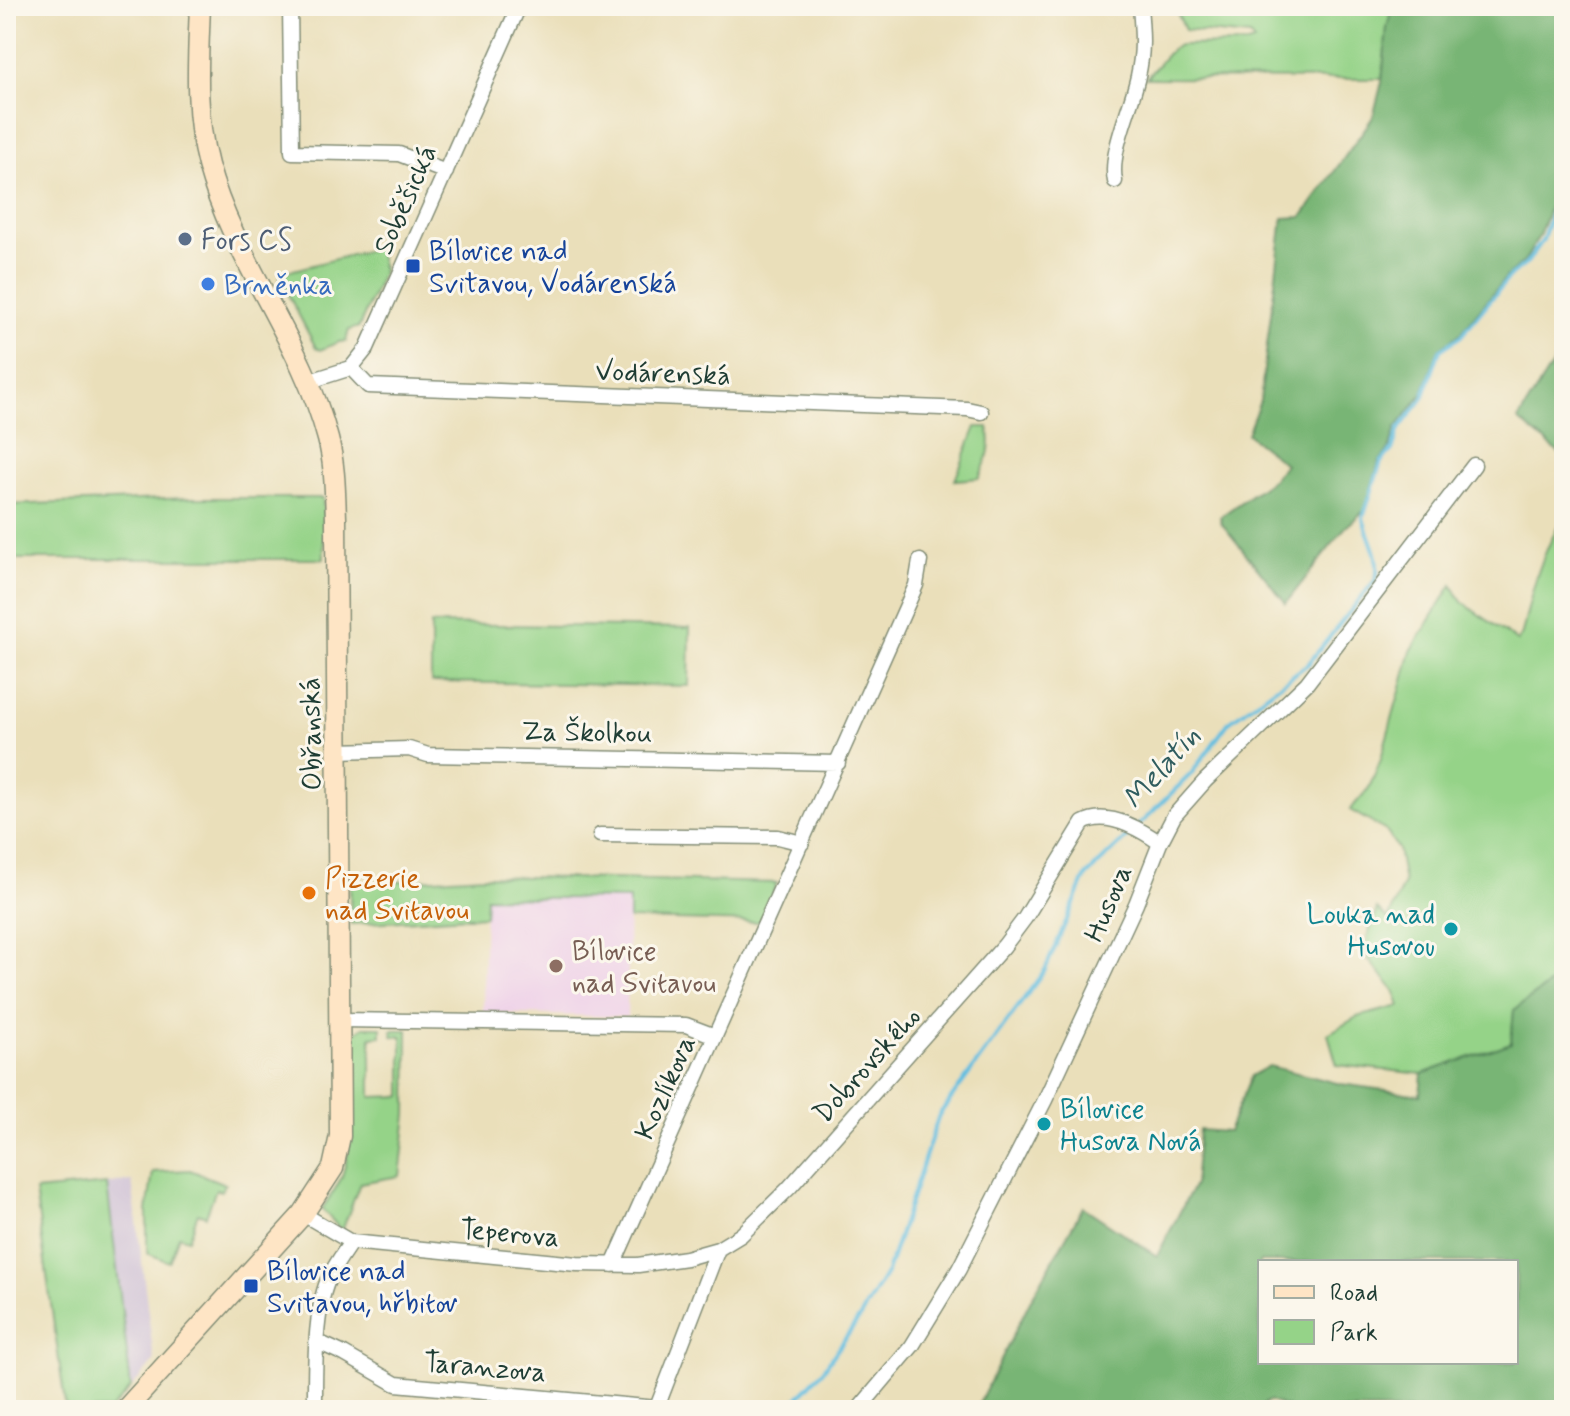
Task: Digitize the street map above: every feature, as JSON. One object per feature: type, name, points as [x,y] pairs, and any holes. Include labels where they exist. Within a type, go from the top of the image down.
[{"type":"main road","name":"Obřanská","points":[[125,1410],[303,1214],[324,1186],[337,1154],[340,1127],[334,478],[325,427],[307,382],[230,222],[208,166],[198,87],[200,6]]},
{"type":"street","points":[[290,6],[292,152],[399,154],[446,172]]},
{"type":"street","name":"Soběšická","points":[[351,368],[363,354],[376,329],[519,6]]},
{"type":"street","points":[[1115,181],[1113,162],[1141,60],[1144,30],[1140,6]]},
{"type":"street","points":[[307,382],[351,368]]},
{"type":"street","name":"Vodárenská","points":[[351,368],[368,386],[861,404],[981,412]]},
{"type":"street","name":"Husova","points":[[858,1410],[912,1346],[959,1269],[1051,1088],[1174,816],[1205,781],[1307,683],[1474,465]]},
{"type":"street","name":"Kozlíkova","points":[[613,1265],[916,585],[920,561]]},
{"type":"street","name":"Za Školkou","points":[[337,751],[409,749],[428,755],[838,763]]},
{"type":"street","name":"Dobrovského","points":[[718,1249],[741,1235],[789,1188],[1004,946],[1025,918],[1083,823],[1093,818],[1103,818],[1135,828],[1160,843]]},
{"type":"street","points":[[600,835],[778,837],[802,843]]},
{"type":"street","points":[[340,1020],[686,1025],[715,1036]]},
{"type":"street","name":"Teperova","points":[[303,1214],[351,1242],[613,1265],[686,1258],[718,1249]]},
{"type":"street","points":[[315,1410],[318,1342],[327,1282],[351,1242]]},
{"type":"street","points":[[657,1409],[718,1249]]},
{"type":"street","name":"Taranzova","points":[[318,1342],[396,1384],[657,1409]]},
{"type":"shaded area","name":"Bílovice nad Svitavou","points":[[485,897],[629,899],[627,1017],[483,1013]]},
{"type":"shaded area","points":[[132,1181],[154,1361],[131,1388],[107,1184]]},
{"type":"green space","points":[[1174,6],[1393,6],[1387,28],[1382,79],[1146,78],[1179,45],[1254,42],[1250,36],[1185,30]]},
{"type":"green space","points":[[1393,6],[1564,6],[1564,176],[1525,261],[1507,276],[1461,333],[1439,349],[1423,393],[1396,428],[1389,450],[1379,462],[1365,510],[1345,528],[1286,603],[1222,524],[1220,517],[1273,479],[1285,464],[1247,434],[1260,401],[1283,218],[1302,217],[1373,117],[1382,82],[1387,28]]},
{"type":"green space","points":[[378,248],[383,272],[359,327],[349,330],[346,341],[320,350],[316,348],[280,279],[282,273]]},
{"type":"green space","points":[[1564,345],[1564,457],[1518,420]]},
{"type":"green space","points":[[976,427],[988,427],[989,434],[989,447],[979,478],[955,480]]},
{"type":"green space","points":[[191,498],[323,498],[324,559],[6,559],[6,505]]},
{"type":"green space","points":[[1564,517],[1564,974],[1514,1010],[1511,1043],[1422,1074],[1337,1065],[1328,1034],[1357,1017],[1400,1006],[1394,990],[1367,958],[1367,938],[1377,909],[1388,919],[1404,883],[1398,849],[1386,831],[1350,810],[1369,788],[1380,762],[1411,651],[1452,585],[1462,602],[1517,641],[1522,634],[1543,559]]},
{"type":"green space","points":[[431,624],[690,628],[689,686],[431,682]]},
{"type":"green space","points":[[484,876],[777,883],[760,922],[629,919],[629,899],[486,897],[485,916],[351,924],[350,884]]},
{"type":"green space","points":[[1564,974],[1564,1406],[1507,1410],[1296,1410],[1269,1401],[1254,1410],[976,1410],[1030,1301],[1083,1207],[1157,1256],[1194,1185],[1199,1130],[1228,1132],[1251,1076],[1269,1066],[1341,1084],[1420,1095],[1422,1074],[1511,1043],[1514,1010]]},
{"type":"green space","points":[[364,1027],[381,1027],[381,1036],[371,1037],[371,1097],[402,1096],[402,1037],[393,1036],[392,1030],[408,1030],[407,1114],[400,1176],[360,1183],[342,1231],[322,1209],[340,1180],[347,1159],[352,1106],[351,1035]]},
{"type":"green space","points":[[190,1170],[225,1184],[221,1191],[216,1189],[206,1216],[198,1213],[188,1239],[179,1236],[169,1262],[147,1253],[147,1211],[153,1172]]},
{"type":"green space","points":[[107,1184],[131,1388],[110,1410],[66,1410],[35,1191]]},
{"type":"waterway","name":"Melatín","points":[[1138,826],[1191,774],[1229,722],[1308,664],[1376,579],[1375,555],[1363,518],[1381,462],[1392,450],[1399,429],[1423,398],[1440,350],[1461,336],[1511,275],[1526,264],[1543,240],[1564,180]]},
{"type":"waterway","name":"Melatín","points":[[786,1410],[822,1372],[887,1272],[939,1115],[1045,970],[1086,876],[1132,832]]},
{"type":"place","name":"Fors CS","points":[[185,239]]},
{"type":"place","name":"Bílovice nad Svitavou, Vodárenská","points":[[413,266]]},
{"type":"place","name":"Brněnka","points":[[208,284]]},
{"type":"place","name":"Pizzerie nad Svitavou","points":[[309,893]]},
{"type":"place","name":"Louka nad Husovou","points":[[1451,929]]},
{"type":"place","name":"Bílovice nad Svitavou","points":[[556,966]]},
{"type":"place","name":"Bílovice Husova Nová","points":[[1044,1124]]},
{"type":"place","name":"Bílovice nad Svitavou, hřbitov","points":[[251,1286]]}]
